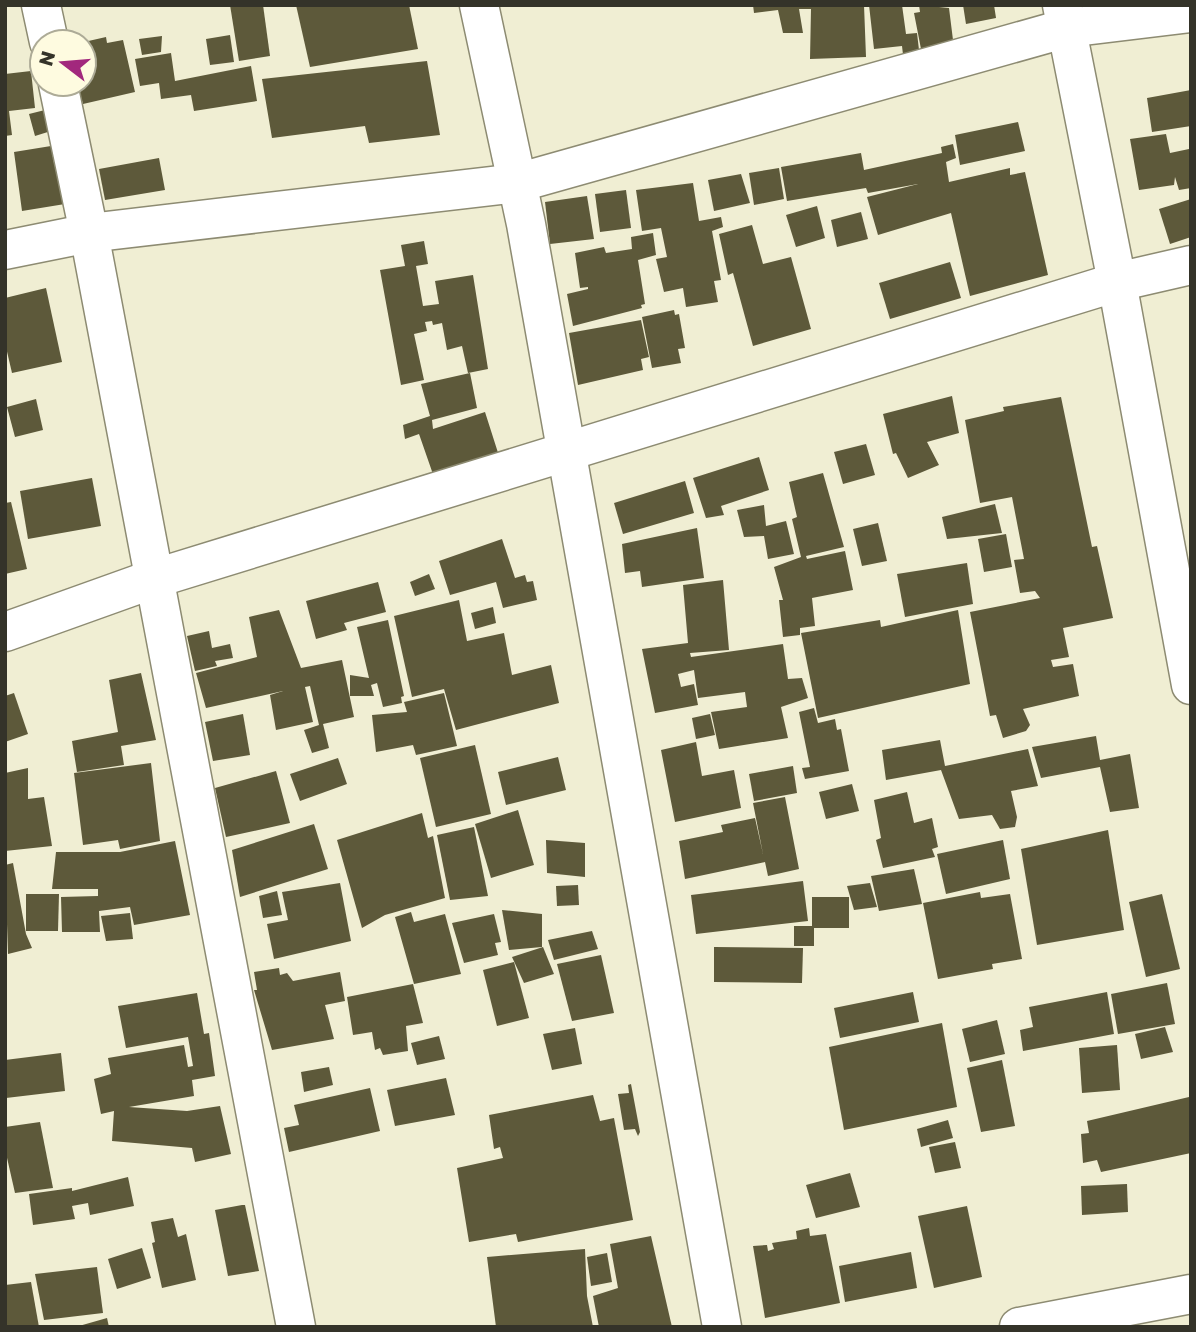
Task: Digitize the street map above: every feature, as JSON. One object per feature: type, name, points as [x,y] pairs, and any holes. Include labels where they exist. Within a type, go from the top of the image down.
[{"type":"street","points":[[41,5],[46,28]]},
{"type":"street","points":[[479,5],[517,183],[722,1327]]},
{"type":"street","points":[[5,250],[89,233],[517,183],[1064,17],[1191,13]]},
{"type":"street","points":[[1064,17],[1117,282],[1191,685]]},
{"type":"street","points":[[61,98],[89,233],[296,1327]]},
{"type":"street","points":[[5,632],[153,579],[1117,282],[1191,265]]},
{"type":"street","points":[[1019,1327],[1191,1294]]},
{"type":"building","points":[[230,5],[263,5],[270,56],[239,61]]},
{"type":"building","points":[[296,5],[409,5],[418,49],[310,67]]},
{"type":"building","points":[[753,5],[864,5],[866,57],[810,59],[811,9],[799,9],[803,33],[783,33],[778,10],[754,13]]},
{"type":"building","points":[[869,5],[902,5],[906,34],[917,33],[919,50],[904,63],[902,46],[874,49]]},
{"type":"building","points":[[919,5],[949,8],[954,48],[921,49],[914,13],[920,12]]},
{"type":"building","points":[[963,5],[994,5],[996,18],[966,24]]},
{"type":"building","points":[[230,35],[234,62],[210,65],[206,39]]},
{"type":"building","points":[[162,36],[161,52],[142,55],[139,39]]},
{"type":"building","points":[[106,37],[107,43],[123,40],[135,92],[83,104],[81,98],[98,98],[98,39]]},
{"type":"building","points":[[171,53],[175,81],[251,66],[257,101],[194,111],[191,95],[161,99],[159,83],[140,86],[135,59]]},
{"type":"building","points":[[427,61],[440,135],[369,143],[365,126],[272,138],[262,79]]},
{"type":"building","points":[[28,71],[28,98],[34,98],[35,108],[9,111],[12,135],[5,136],[5,74]]},
{"type":"building","points":[[1191,90],[1191,126],[1152,132],[1147,98]]},
{"type":"building","points":[[45,110],[51,131],[35,136],[29,114]]},
{"type":"building","points":[[1018,122],[1025,151],[960,165],[955,135]]},
{"type":"building","points":[[1166,134],[1170,153],[1189,149],[1191,188],[1179,190],[1175,177],[1174,185],[1139,190],[1130,139]]},
{"type":"building","points":[[953,144],[956,158],[946,162],[949,182],[1010,168],[1010,175],[1025,172],[1048,275],[970,296],[951,213],[878,235],[867,197],[918,184],[868,193],[866,188],[787,201],[781,167],[861,153],[864,170],[942,153],[941,147]]},
{"type":"building","points":[[51,146],[54,163],[58,162],[65,204],[22,211],[14,152]]},
{"type":"building","points":[[159,158],[165,190],[105,200],[99,169]]},
{"type":"building","points":[[779,168],[784,199],[754,205],[749,173]]},
{"type":"building","points":[[741,174],[750,203],[714,211],[708,180]]},
{"type":"building","points":[[693,183],[699,221],[721,217],[723,227],[712,231],[721,280],[714,281],[718,302],[686,307],[683,288],[664,292],[656,259],[667,257],[661,228],[642,231],[636,190]]},
{"type":"building","points":[[626,190],[631,228],[600,232],[595,194]]},
{"type":"building","points":[[587,196],[594,239],[550,244],[545,202]]},
{"type":"building","points":[[1191,199],[1191,237],[1170,244],[1159,209]]},
{"type":"building","points":[[817,206],[825,238],[796,247],[786,215]]},
{"type":"building","points":[[861,212],[868,239],[837,247],[831,220]]},
{"type":"building","points":[[752,225],[763,264],[791,257],[811,329],[753,346],[733,273],[728,275],[719,234]]},
{"type":"building","points":[[653,233],[656,255],[638,260],[645,304],[641,305],[642,308],[573,326],[567,294],[588,289],[580,288],[575,253],[604,247],[606,253],[632,249],[631,237]]},
{"type":"building","points":[[424,241],[428,264],[416,266],[423,306],[439,304],[435,281],[473,275],[488,369],[468,373],[462,346],[447,350],[442,323],[433,325],[432,321],[425,322],[427,331],[414,334],[424,380],[401,385],[380,270],[405,266],[401,245]]},
{"type":"building","points":[[950,262],[961,298],[890,319],[879,283]]},
{"type":"building","points":[[46,288],[62,362],[12,373],[5,343],[5,298]]},
{"type":"building","points":[[674,310],[675,315],[679,314],[685,348],[678,349],[681,363],[652,368],[642,317]]},
{"type":"building","points":[[641,320],[649,357],[641,359],[643,370],[578,385],[569,333]]},
{"type":"building","points":[[470,373],[477,408],[432,420],[433,429],[485,412],[500,459],[435,480],[419,434],[405,439],[403,425],[430,416],[421,384]]},
{"type":"building","points":[[952,396],[959,433],[927,442],[939,465],[908,478],[896,453],[893,454],[883,414]]},
{"type":"building","points":[[1061,397],[1092,547],[1097,546],[1113,618],[1063,628],[1069,657],[1051,660],[1053,667],[1073,664],[1079,696],[1023,709],[1030,725],[1026,731],[1003,738],[996,715],[990,716],[970,612],[1040,598],[1035,591],[1020,593],[1014,560],[1024,559],[1012,497],[980,503],[965,420],[1004,411],[1003,407]]},
{"type":"building","points":[[36,399],[43,430],[15,437],[7,407]]},
{"type":"building","points":[[866,444],[875,475],[843,484],[834,452]]},
{"type":"building","points":[[759,457],[769,490],[721,506],[724,515],[706,518],[693,478]]},
{"type":"building","points":[[823,473],[844,547],[806,556],[807,559],[845,551],[853,590],[812,598],[815,626],[800,628],[800,635],[783,637],[779,600],[783,600],[774,567],[801,557],[792,519],[797,517],[789,482]]},
{"type":"building","points":[[92,478],[101,526],[28,539],[20,491]]},
{"type":"building","points":[[685,481],[694,513],[623,534],[614,503]]},
{"type":"building","points":[[11,502],[27,569],[5,574],[5,503]]},
{"type":"building","points":[[995,504],[1002,533],[947,539],[942,517]]},
{"type":"building","points":[[764,505],[766,526],[786,521],[794,554],[768,559],[764,536],[744,537],[737,510]]},
{"type":"building","points":[[878,523],[887,561],[862,566],[853,529]]},
{"type":"building","points":[[697,528],[704,578],[642,587],[640,571],[625,573],[622,544]]},
{"type":"building","points":[[1006,534],[1012,567],[984,572],[978,539]]},
{"type":"building","points":[[502,539],[515,578],[525,575],[527,582],[533,581],[537,600],[503,608],[496,582],[450,595],[439,561]]},
{"type":"building","points":[[967,563],[973,604],[905,617],[897,574]]},
{"type":"building","points":[[429,574],[435,589],[415,596],[410,582]]},
{"type":"building","points":[[723,580],[729,650],[690,653],[691,657],[783,644],[788,679],[802,678],[808,698],[781,707],[788,738],[719,749],[711,712],[747,707],[745,692],[698,698],[694,670],[678,674],[681,687],[694,684],[698,705],[655,713],[642,649],[688,643],[683,585]]},
{"type":"building","points":[[378,582],[386,612],[344,623],[347,630],[316,639],[306,601]]},
{"type":"building","points":[[459,600],[467,641],[504,633],[512,675],[551,665],[559,703],[456,730],[444,689],[412,697],[394,616]]},
{"type":"building","points":[[493,607],[496,623],[475,629],[471,613]]},
{"type":"building","points":[[279,610],[301,668],[342,660],[354,717],[323,724],[329,748],[312,753],[304,730],[319,725],[310,686],[305,687],[313,722],[276,730],[270,695],[283,691],[206,708],[196,673],[257,657],[249,617]]},
{"type":"building","points":[[958,610],[970,684],[818,718],[801,633],[880,620],[881,627]]},
{"type":"building","points":[[388,620],[404,696],[401,697],[402,703],[383,707],[377,683],[371,685],[374,696],[350,696],[350,675],[369,678],[357,627]]},
{"type":"building","points":[[209,631],[212,648],[230,644],[233,658],[215,661],[217,666],[195,671],[187,636]]},
{"type":"building","points":[[141,673],[156,740],[121,746],[124,765],[77,772],[72,741],[118,732],[109,680]]},
{"type":"building","points":[[14,693],[28,734],[5,742],[5,696]]},
{"type":"building","points":[[444,693],[457,746],[416,755],[413,745],[376,752],[372,715],[407,712],[404,702]]},
{"type":"building","points":[[814,708],[818,723],[835,719],[837,730],[841,729],[849,771],[805,779],[802,768],[810,767],[799,712]]},
{"type":"building","points":[[243,714],[250,755],[213,761],[205,722]]},
{"type":"building","points":[[710,714],[715,735],[696,739],[692,718]]},
{"type":"building","points":[[1096,736],[1100,760],[1130,754],[1139,808],[1110,812],[1100,767],[1041,778],[1032,747]]},
{"type":"building","points":[[940,740],[945,766],[1028,749],[1038,786],[1011,791],[1017,817],[1015,827],[1000,829],[992,815],[959,819],[941,770],[886,780],[882,750]]},
{"type":"building","points":[[696,742],[702,776],[734,770],[741,808],[675,822],[661,750]]},
{"type":"building","points":[[475,745],[491,814],[436,827],[420,758]]},
{"type":"building","points":[[558,757],[566,790],[506,805],[498,772]]},
{"type":"building","points":[[338,758],[347,784],[300,801],[290,774]]},
{"type":"building","points":[[151,763],[160,841],[120,849],[118,840],[83,845],[74,773]]},
{"type":"building","points":[[793,766],[797,793],[754,801],[749,774]]},
{"type":"building","points":[[28,768],[28,799],[44,797],[52,846],[5,851],[5,773]]},
{"type":"building","points":[[276,771],[290,823],[226,837],[215,788]]},
{"type":"building","points":[[852,784],[859,811],[826,819],[819,792]]},
{"type":"building","points":[[907,792],[914,823],[932,818],[938,847],[932,849],[935,857],[883,868],[876,840],[881,838],[874,800]]},
{"type":"building","points":[[785,797],[799,869],[768,876],[765,862],[685,879],[679,841],[723,832],[721,825],[755,818],[763,854],[753,803]]},
{"type":"building","points":[[518,810],[534,865],[491,878],[475,824]]},
{"type":"building","points":[[422,813],[428,838],[433,836],[445,898],[385,915],[362,928],[337,840]]},
{"type":"building","points":[[314,824],[328,869],[240,897],[232,850]]},
{"type":"building","points":[[474,827],[488,896],[450,900],[437,835]]},
{"type":"building","points":[[1108,830],[1124,930],[1037,945],[1021,849]]},
{"type":"building","points":[[546,840],[585,843],[585,877],[547,873]]},
{"type":"building","points":[[1003,840],[1010,879],[946,894],[937,854]]},
{"type":"building","points":[[175,841],[190,915],[134,925],[130,907],[99,911],[100,932],[62,932],[61,897],[98,896],[98,889],[52,889],[56,852],[120,852]]},
{"type":"building","points":[[13,863],[26,934],[32,948],[8,954],[5,865]]},
{"type":"building","points":[[914,869],[922,904],[879,911],[871,876]]},
{"type":"building","points":[[803,881],[808,921],[696,934],[691,895]]},
{"type":"building","points":[[340,883],[351,941],[274,959],[267,924],[288,920],[282,892]]},
{"type":"building","points":[[870,883],[877,907],[854,910],[847,886]]},
{"type":"building","points":[[578,885],[579,905],[557,906],[556,886]]},
{"type":"building","points":[[277,891],[282,915],[263,918],[259,896]]},
{"type":"building","points":[[980,892],[981,898],[1010,894],[1022,959],[992,964],[993,969],[938,979],[923,903]]},
{"type":"building","points":[[26,894],[59,894],[58,931],[26,931]]},
{"type":"building","points":[[1162,894],[1180,969],[1146,977],[1129,902]]},
{"type":"building","points":[[812,897],[849,897],[849,928],[814,928],[814,946],[794,946],[794,926],[812,926]]},
{"type":"building","points":[[502,910],[542,914],[542,947],[509,950]]},
{"type":"building","points":[[411,912],[414,922],[445,914],[461,974],[414,984],[395,917]]},
{"type":"building","points":[[130,913],[133,939],[106,941],[101,916]]},
{"type":"building","points":[[494,914],[501,942],[495,943],[498,955],[464,963],[452,923]]},
{"type":"building","points":[[592,931],[598,949],[554,960],[548,940]]},
{"type":"building","points":[[543,947],[554,974],[524,983],[512,957]]},
{"type":"building","points":[[714,947],[803,948],[802,983],[714,982]]},
{"type":"building","points":[[601,955],[614,1013],[572,1021],[557,964]]},
{"type":"building","points":[[514,962],[529,1018],[497,1026],[483,970]]},
{"type":"building","points":[[279,968],[280,975],[287,973],[293,981],[340,972],[345,1001],[325,1005],[334,1039],[272,1050],[254,990],[257,990],[254,972]]},
{"type":"building","points":[[1167,983],[1175,1024],[1118,1034],[1111,994]]},
{"type":"building","points":[[413,984],[423,1023],[406,1026],[408,1051],[383,1055],[380,1048],[375,1050],[372,1032],[353,1035],[347,997]]},
{"type":"building","points":[[913,992],[919,1022],[840,1038],[834,1008]]},
{"type":"building","points":[[1107,992],[1114,1034],[1023,1051],[1020,1030],[1033,1027],[1029,1007]]},
{"type":"building","points":[[197,993],[204,1034],[209,1033],[215,1076],[192,1080],[194,1096],[129,1107],[187,1111],[220,1106],[231,1154],[195,1162],[192,1148],[112,1141],[114,1111],[101,1114],[94,1079],[111,1074],[108,1058],[184,1045],[188,1067],[193,1066],[188,1037],[126,1048],[118,1006]]},
{"type":"building","points":[[997,1020],[1005,1054],[970,1062],[962,1029]]},
{"type":"building","points":[[942,1023],[957,1107],[844,1130],[829,1047]]},
{"type":"building","points":[[1165,1027],[1173,1052],[1141,1059],[1135,1034]]},
{"type":"building","points":[[575,1028],[582,1064],[552,1070],[543,1034]]},
{"type":"building","points":[[439,1036],[445,1059],[417,1065],[411,1043]]},
{"type":"building","points":[[1117,1045],[1120,1090],[1082,1093],[1079,1048]]},
{"type":"building","points":[[61,1053],[65,1091],[6,1098],[5,1060]]},
{"type":"building","points":[[1002,1060],[1015,1126],[981,1132],[967,1068]]},
{"type":"building","points":[[329,1067],[333,1085],[304,1092],[301,1072]]},
{"type":"building","points":[[446,1078],[455,1115],[395,1126],[387,1090]]},
{"type":"building","points":[[631,1084],[640,1132],[638,1136],[635,1129],[624,1130],[618,1094],[629,1093],[628,1085]]},
{"type":"building","points":[[370,1088],[380,1131],[289,1152],[284,1128],[299,1125],[294,1105]]},
{"type":"building","points":[[593,1095],[600,1121],[614,1118],[633,1220],[518,1242],[516,1234],[469,1242],[457,1168],[503,1158],[500,1147],[494,1149],[489,1115]]},
{"type":"building","points":[[1189,1097],[1191,1153],[1101,1172],[1097,1160],[1083,1163],[1081,1134],[1089,1133],[1087,1121]]},
{"type":"building","points":[[948,1120],[953,1138],[921,1147],[917,1129]]},
{"type":"building","points":[[40,1122],[53,1188],[15,1193],[5,1149],[5,1127]]},
{"type":"building","points":[[955,1142],[961,1168],[935,1173],[929,1147]]},
{"type":"building","points":[[850,1173],[860,1207],[816,1218],[806,1185]]},
{"type":"building","points":[[128,1177],[134,1206],[90,1215],[88,1203],[72,1206],[75,1219],[33,1225],[29,1194],[72,1188],[72,1191]]},
{"type":"building","points":[[1127,1184],[1128,1212],[1082,1215],[1081,1186]]},
{"type":"building","points":[[245,1205],[259,1271],[228,1276],[215,1210]]},
{"type":"building","points":[[967,1206],[982,1277],[934,1288],[918,1216]]},
{"type":"building","points":[[173,1218],[178,1237],[186,1234],[196,1280],[162,1288],[152,1243],[155,1242],[151,1222]]},
{"type":"building","points":[[809,1228],[810,1236],[826,1234],[840,1303],[765,1318],[753,1246],[767,1245],[768,1251],[774,1249],[772,1243],[797,1239],[796,1231]]},
{"type":"building","points":[[651,1236],[672,1327],[599,1327],[593,1296],[618,1288],[610,1244]]},
{"type":"building","points":[[142,1248],[151,1278],[117,1289],[108,1259]]},
{"type":"building","points":[[585,1249],[587,1296],[593,1327],[496,1327],[487,1257]]},
{"type":"building","points":[[911,1252],[917,1288],[845,1302],[839,1266]]},
{"type":"building","points":[[607,1253],[612,1282],[591,1286],[587,1257]]},
{"type":"building","points":[[97,1267],[103,1313],[44,1320],[35,1274]]},
{"type":"building","points":[[31,1282],[39,1327],[5,1327],[5,1285]]},
{"type":"building","points":[[107,1318],[109,1327],[79,1327],[79,1326]]}]
